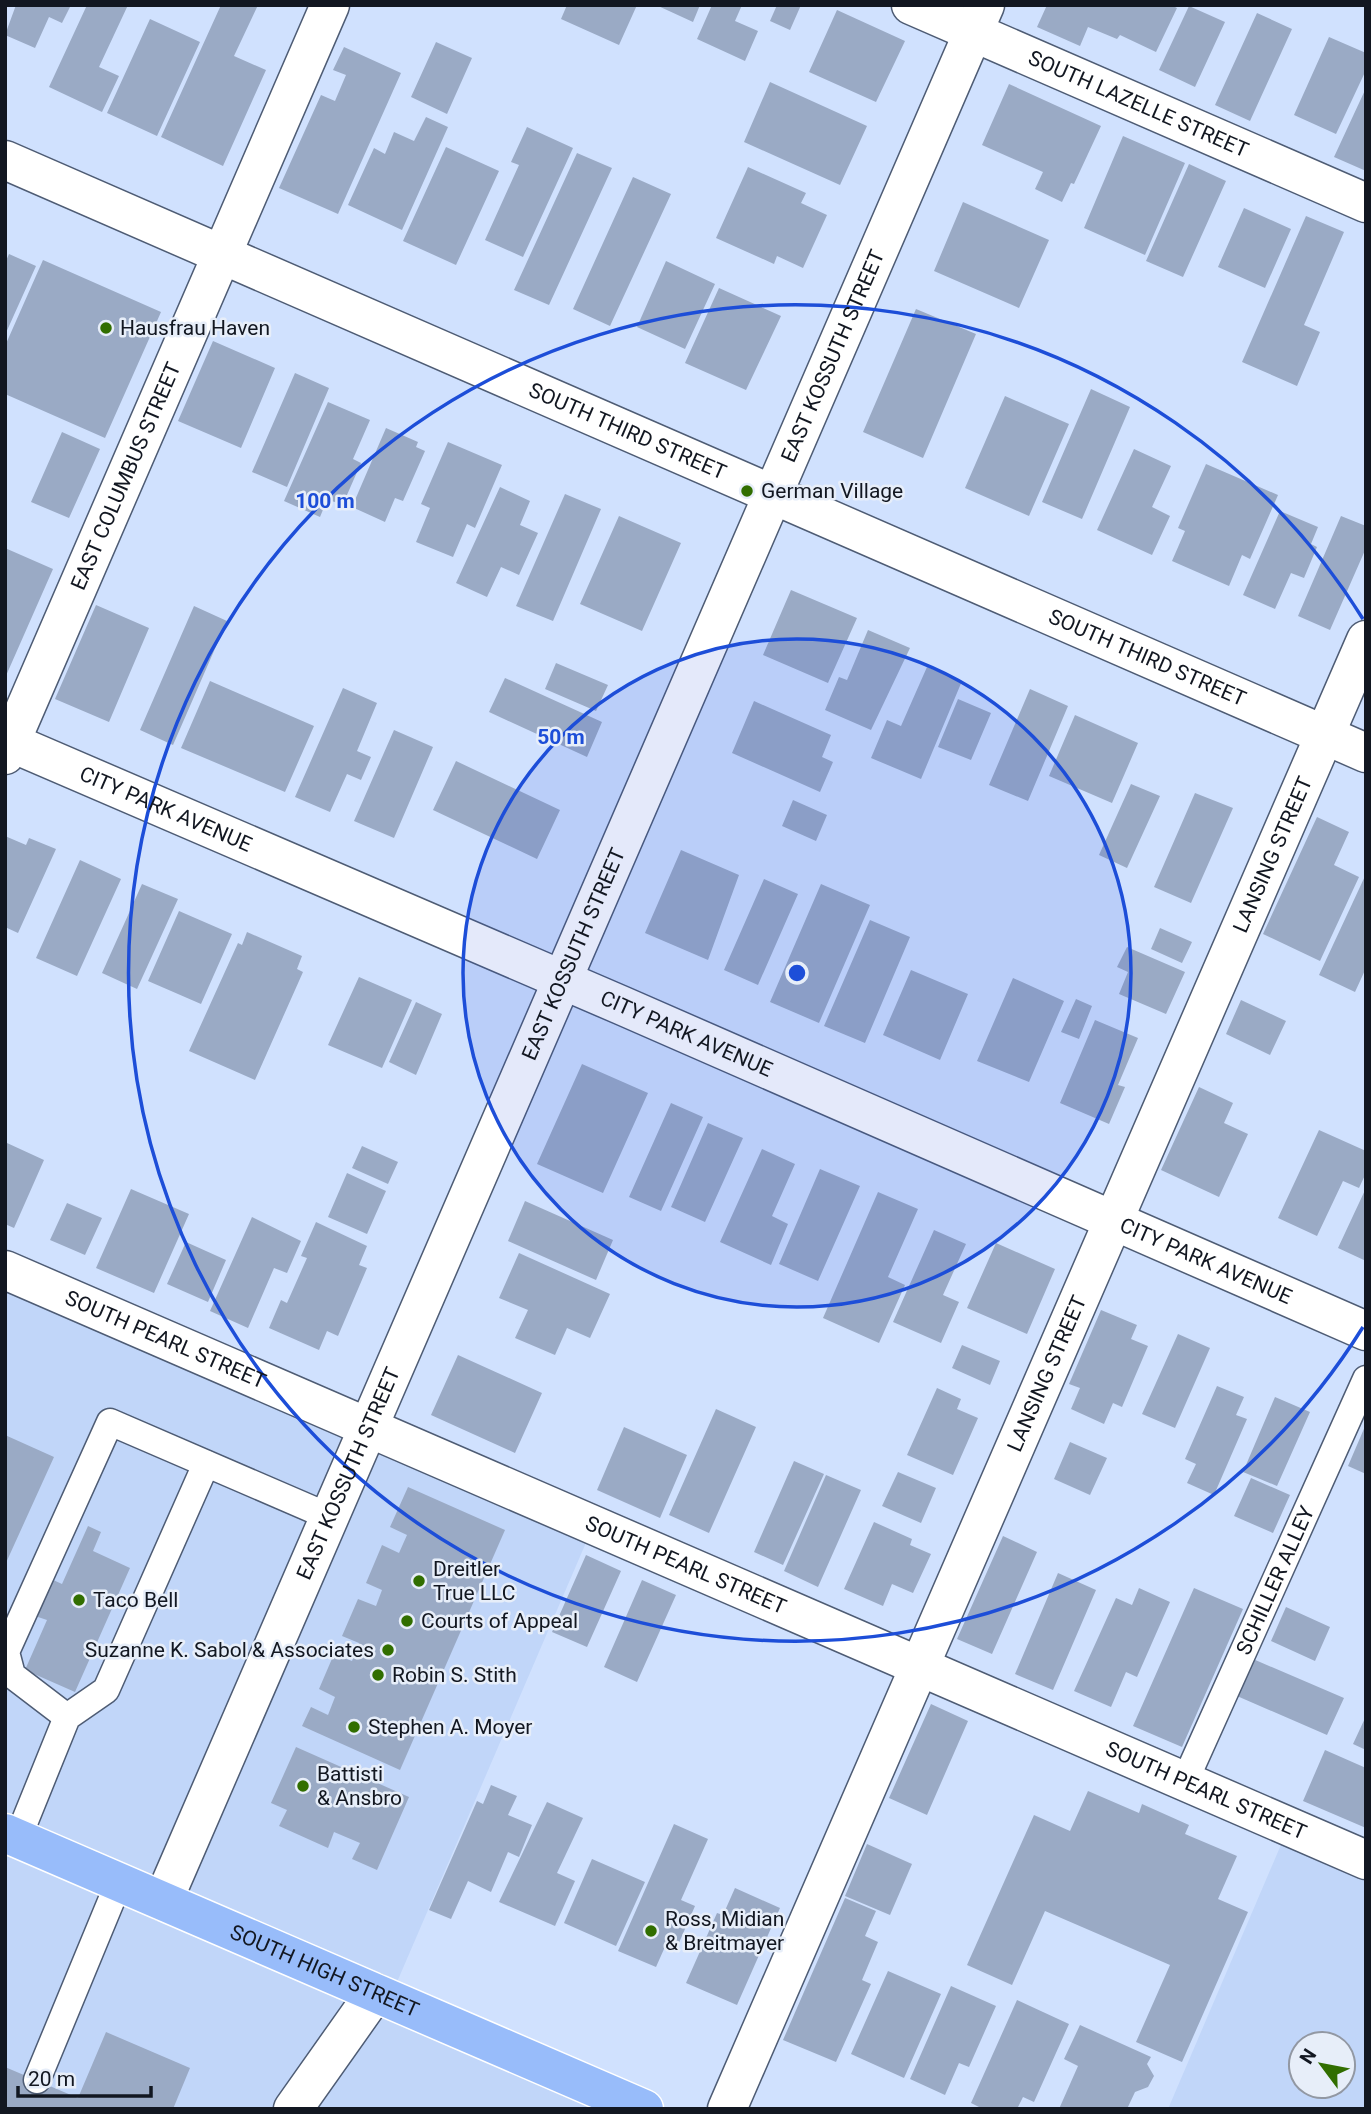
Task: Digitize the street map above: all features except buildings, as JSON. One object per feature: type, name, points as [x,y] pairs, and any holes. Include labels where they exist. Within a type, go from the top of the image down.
[{"type":"main road","name":"SOUTH HIGH STREET","points":[[12,1836],[644,2109]]},
{"type":"street","name":"EAST COLUMBUS STREET","points":[[7,746],[330,5]]},
{"type":"street","name":"SOUTH LAZELLE STREET","points":[[911,5],[979,19],[1366,202]]},
{"type":"street","name":"EAST KOSSUTH STREET","points":[[163,1901],[979,19]]},
{"type":"street","name":"SOUTH THIRD STREET","points":[[5,160],[1366,753]]},
{"type":"street","name":"LANSING STREET","points":[[727,2109],[1366,640]]},
{"type":"street","name":"CITY PARK AVENUE","points":[[7,746],[562,981],[1366,1331]]},
{"type":"street","name":"SOUTH PEARL STREET","points":[[5,1270],[1366,1860]]},
{"type":"street","points":[[293,2109],[375,1993]]},
{"type":"lane","name":"SCHILLER ALLEY","points":[[1185,1781],[1366,1378]]},
{"type":"lane","points":[[67,1717],[12,1675],[6,1652],[110,1422],[330,1517]]},
{"type":"lane","points":[[12,1836],[67,1717],[106,1689],[206,1464]]},
{"type":"lane","points":[[37,2080],[119,1882]]},
{"type":"shaded area","points":[[5,1276],[591,1531],[388,2003],[622,2109],[5,2109]]},
{"type":"shaded area","points":[[1289,1826],[1366,1860],[1366,2109],[1168,2109]]},
{"type":"place","name":"Hausfrau Haven","points":[[106,328]]},
{"type":"place","name":"German Village","points":[[747,491]]},
{"type":"place","name":"Dreitler True LLC","points":[[419,1581]]},
{"type":"place","name":"Taco Bell","points":[[79,1600]]},
{"type":"place","name":"Courts of Appeal","points":[[407,1621]]},
{"type":"place","name":"Suzanne K. Sabol & Associates","points":[[388,1650]]},
{"type":"place","name":"Robin S. Stith","points":[[378,1675]]},
{"type":"place","name":"Stephen A. Moyer","points":[[354,1727]]},
{"type":"place","name":"Battisti & Ansbro","points":[[303,1786]]},
{"type":"place","name":"Ross, Midian & Breitmayer","points":[[651,1931]]}]
